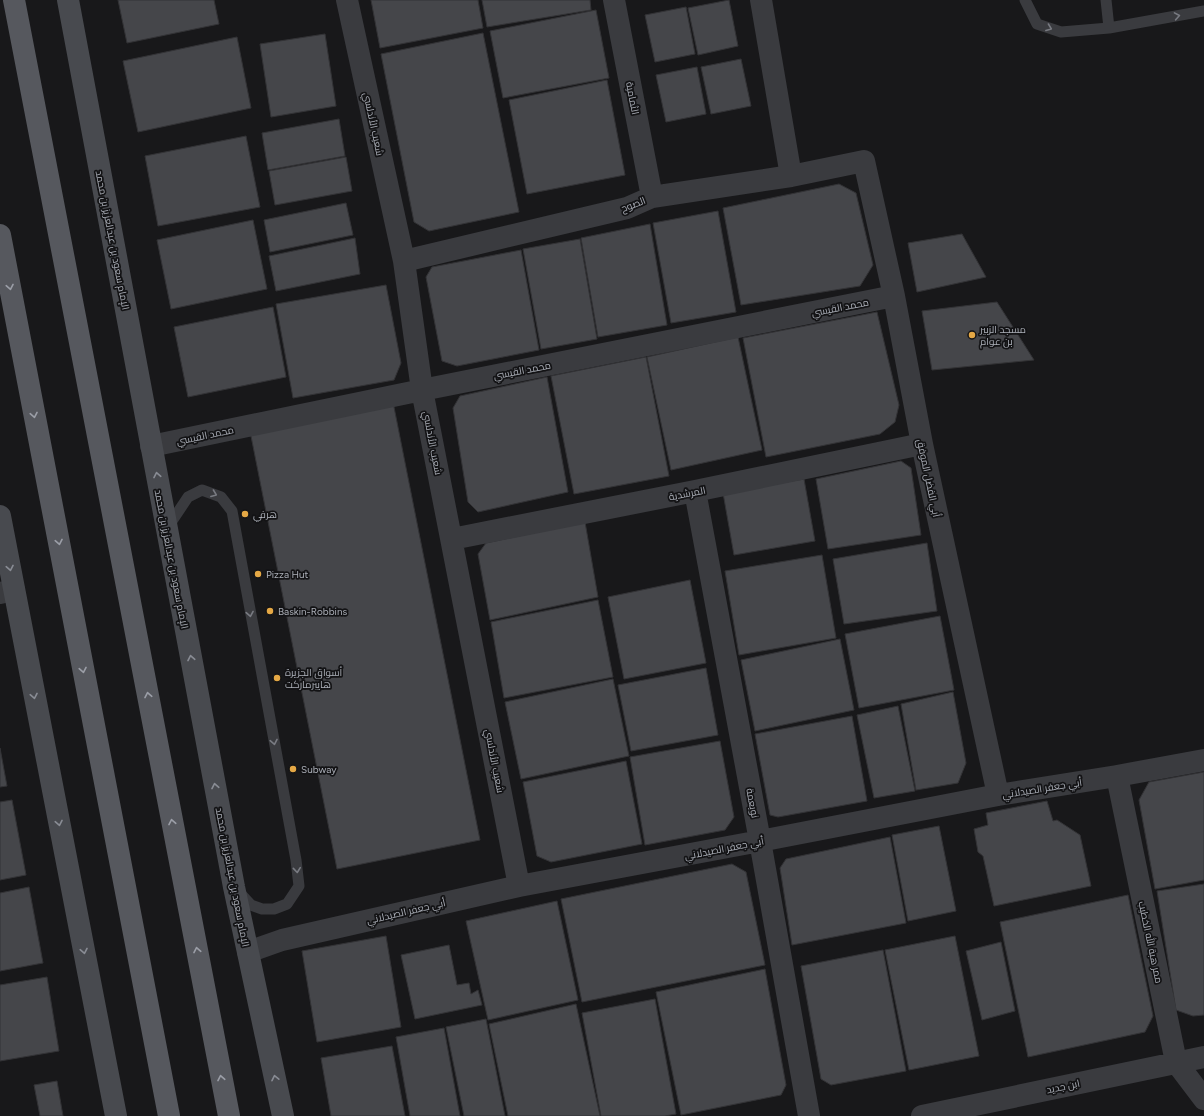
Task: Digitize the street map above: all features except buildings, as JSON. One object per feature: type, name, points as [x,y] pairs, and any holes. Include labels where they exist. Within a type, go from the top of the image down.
[{"type":"main road","points":[[14,0],[229,1116]]},
{"type":"main road","points":[[0,235],[169,1116]]},
{"type":"street","name":"شعيب الأندلسي","points":[[347,0],[404,261],[422,390],[519,886]]},
{"type":"street","name":"الثمامية","points":[[614,0],[652,197]]},
{"type":"street","points":[[761,0],[790,176]]},
{"type":"street","name":"الإمام سعود بن عبدالعزيز بن محمد","points":[[70,1],[151,446],[234,887],[283,1116]]},
{"type":"street","name":"الصوح","points":[[404,261],[627,208],[652,197],[790,176],[864,161]]},
{"type":"street","name":"أبي الفضل الموفق","points":[[864,161],[894,296],[922,444],[998,795]]},
{"type":"street","name":"محمد القيسي","points":[[151,446],[422,390],[894,296]]},
{"type":"street","name":"المرشدية","points":[[452,539],[922,444]]},
{"type":"street","name":"نويعمة","points":[[695,491],[809,1116]]},
{"type":"street","points":[[0,516],[7,592],[116,1116]]},
{"type":"street","name":"أبي جعفر الصيدلاني","points":[[248,952],[282,940],[519,886],[998,795],[1117,776],[1204,760]]},
{"type":"street","name":"ممر هبة الله الخطيب","points":[[1117,776],[1176,1062],[1204,1099]]},
{"type":"street","name":"ابن جديد","points":[[925,1116],[1204,1057]]},
{"type":"lane","points":[[1026,0],[1037,24],[1060,32],[1109,28],[1204,11]]},
{"type":"lane","points":[[1106,0],[1109,28]]},
{"type":"lane","points":[[167,529],[188,497],[202,490],[221,497],[232,511],[296,860],[299,886],[287,904],[274,909],[262,909],[251,905],[234,887]]},
{"type":"place","name":"مسجد الزبير بن عوام","points":[[972,335]]},
{"type":"place","name":"هرفي","points":[[245,514]]},
{"type":"place","name":"Pizza Hut","points":[[258,574]]},
{"type":"place","name":"Baskin-Robbins","points":[[270,611]]},
{"type":"place","name":"أسواق الجزيرة هايبرماركت","points":[[277,678]]},
{"type":"place","name":"Subway","points":[[293,769]]}]
